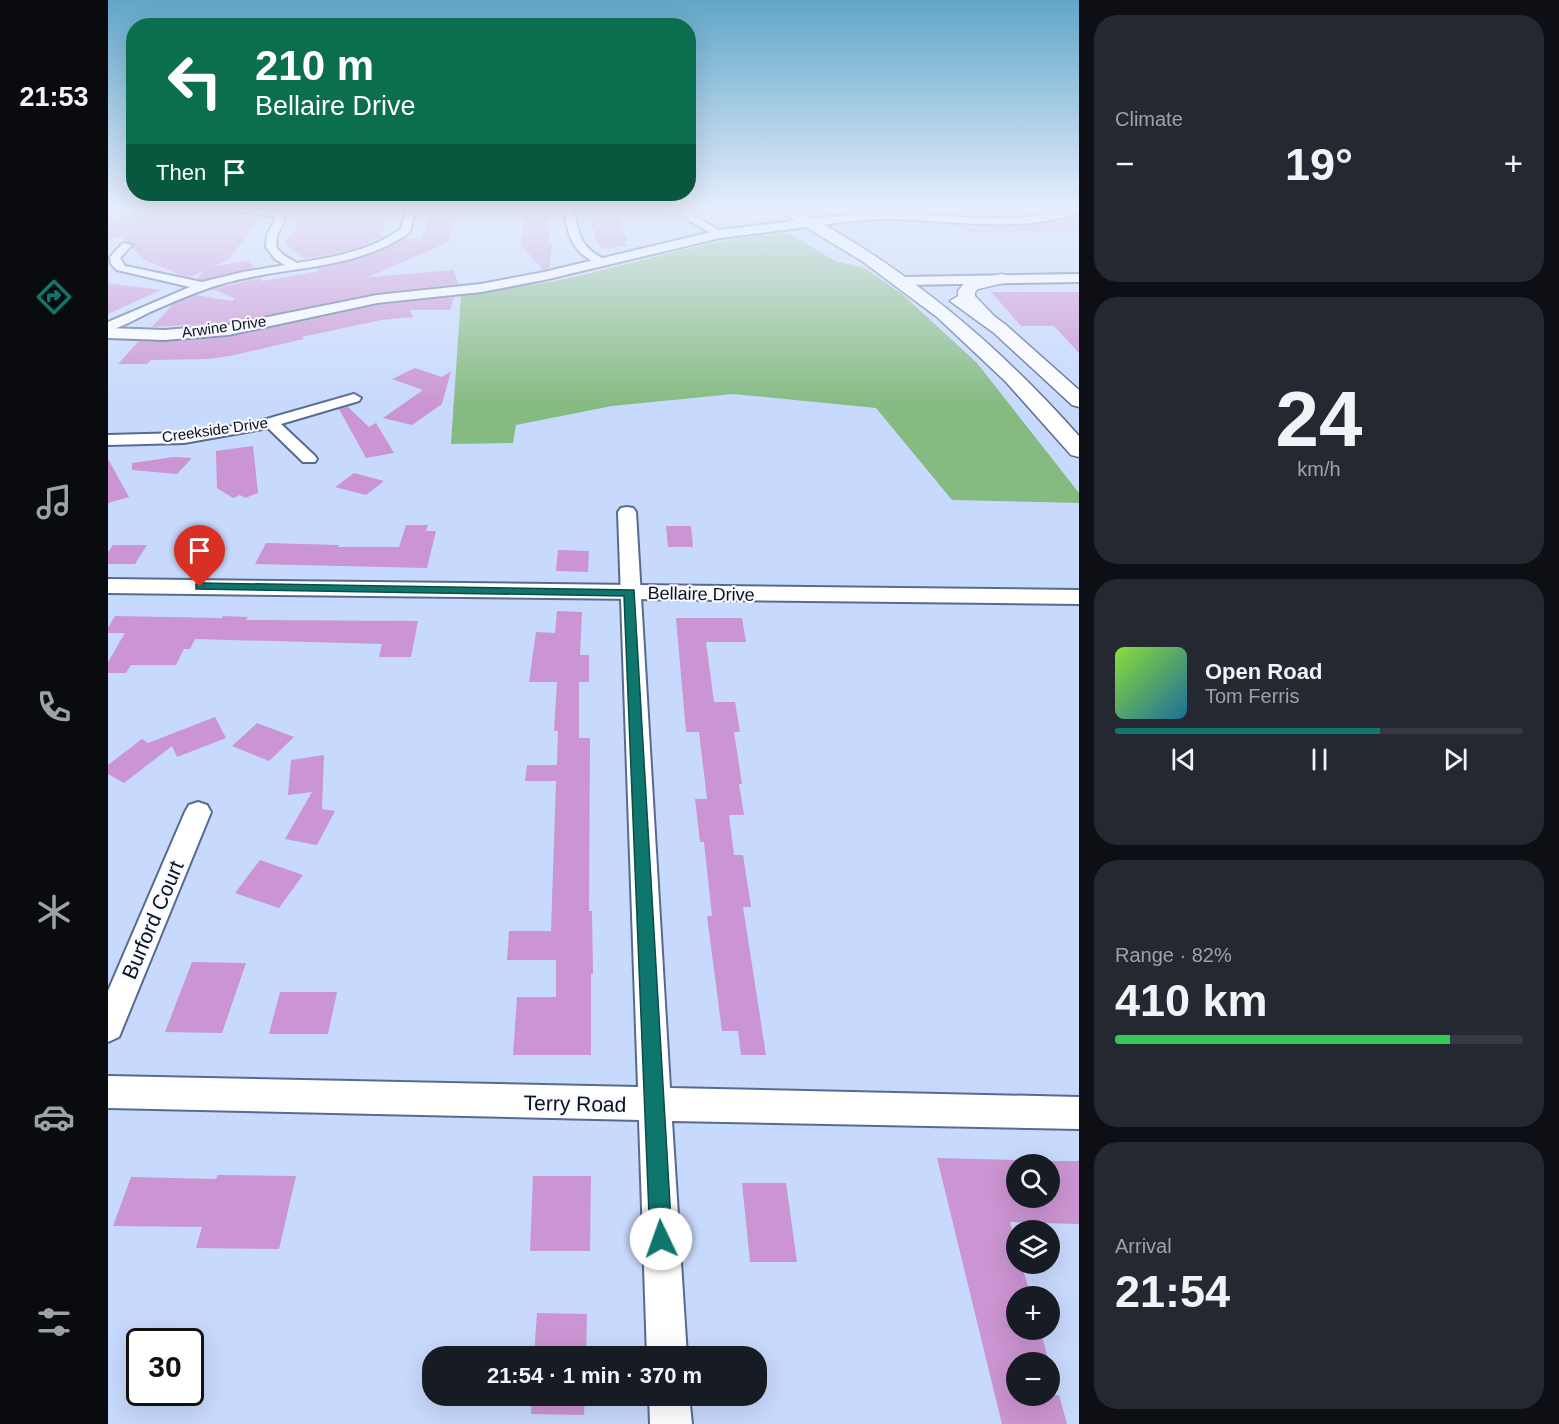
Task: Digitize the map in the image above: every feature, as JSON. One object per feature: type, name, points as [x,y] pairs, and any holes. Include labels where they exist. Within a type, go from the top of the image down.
[{"type":"main road","points":[[906,274],[931,301],[988,350],[1079,450]]},
{"type":"main road","points":[[911,274],[929,279],[1000,329]]},
{"type":"main road","points":[[1002,279],[972,285],[966,291],[967,297],[1079,401]]},
{"type":"street","points":[[150,274],[203,286]]},
{"type":"street","points":[[108,327],[203,286],[256,274]]},
{"type":"street","name":"Arwine Drive","points":[[108,333],[164,335],[228,330],[350,303],[491,286],[547,274]]},
{"type":"street","points":[[929,279],[1079,278]]},
{"type":"street","name":"Creekside Drive","points":[[110,443],[184,438],[271,423],[354,398]]},
{"type":"street","points":[[271,423],[309,459]]},
{"type":"street","points":[[627,512],[666,1346]]},
{"type":"street","name":"Bellaire Drive","points":[[108,586],[1079,597]]},
{"type":"street","name":"Burford Court","points":[[108,1027],[198,812]]},
{"type":"street","name":"Terry Road","points":[[108,1092],[654,1106],[1079,1113]]},
{"type":"street","points":[[670,1406],[671,1424]]},
{"type":"green space","points":[[586,274],[873,274],[902,294],[977,363],[1079,493],[1079,503],[952,500],[876,408],[733,394],[612,406],[516,425],[513,443],[451,444],[461,295]]},
{"type":"building","points":[[179,274],[196,274],[190,277]]},
{"type":"building","points":[[201,274],[226,274],[202,280],[197,279]]},
{"type":"building","points":[[300,274],[374,274],[368,277],[455,274],[458,284],[377,293],[228,323],[152,327],[173,304],[195,295],[233,301],[234,298],[213,289],[260,278],[262,281]]},
{"type":"building","points":[[108,283],[161,290],[108,314]]},
{"type":"building","points":[[991,292],[1079,292],[1079,353],[1054,326],[1021,326]]},
{"type":"building","points":[[454,297],[450,310],[410,310],[413,317],[381,320],[230,356],[208,359],[151,360],[147,364],[118,364],[139,341],[164,342],[228,337],[377,305]]},
{"type":"building","points":[[415,368],[442,377],[451,371],[442,404],[412,425],[383,418],[423,390],[392,379]]},
{"type":"building","points":[[348,407],[369,427],[376,423],[394,453],[366,458],[339,409]]},
{"type":"building","points":[[253,446],[258,493],[245,498],[240,495],[233,498],[217,488],[216,451]]},
{"type":"building","points":[[174,457],[192,458],[177,474],[132,470],[132,463]]},
{"type":"building","points":[[108,459],[129,497],[108,503]]},
{"type":"building","points":[[354,473],[384,481],[366,495],[335,487]]},
{"type":"building","points":[[406,525],[428,525],[426,531],[436,531],[427,568],[255,564],[266,543],[339,545],[338,547],[399,547]]},
{"type":"building","points":[[666,526],[691,526],[693,547],[668,547]]},
{"type":"building","points":[[113,545],[147,545],[135,564],[108,564],[108,552]]},
{"type":"building","points":[[558,550],[589,551],[588,572],[556,571]]},
{"type":"building","points":[[557,611],[582,612],[580,655],[589,655],[589,682],[579,682],[579,738],[590,738],[589,911],[592,911],[593,974],[591,974],[591,1055],[513,1055],[517,997],[556,997],[556,960],[507,960],[509,931],[551,931],[556,781],[525,781],[527,765],[557,765],[558,731],[554,731],[557,682],[529,682],[536,632],[555,633]]},
{"type":"building","points":[[115,616],[248,617],[246,620],[418,621],[411,657],[379,657],[382,644],[195,639],[190,649],[184,649],[176,665],[131,665],[126,673],[108,673],[108,662],[125,633],[108,633],[108,628]]},
{"type":"building","points":[[676,618],[742,618],[746,642],[706,642],[714,702],[735,702],[740,732],[734,732],[744,815],[729,815],[734,855],[743,855],[751,907],[743,907],[766,1055],[741,1055],[738,1031],[722,1031],[707,916],[712,916],[704,842],[700,842],[695,799],[707,799],[699,732],[686,732]]},
{"type":"building","points":[[215,717],[226,738],[177,757],[172,746],[124,783],[108,774],[108,765],[142,739],[148,743]]},
{"type":"building","points":[[257,723],[294,737],[269,761],[232,746]]},
{"type":"building","points":[[324,755],[322,809],[335,811],[317,845],[285,839],[312,792],[288,795],[291,760]]},
{"type":"building","points":[[260,860],[303,875],[279,908],[235,893]]},
{"type":"building","points":[[192,962],[246,963],[222,1033],[165,1032]]},
{"type":"building","points":[[280,992],[337,992],[328,1034],[269,1034]]},
{"type":"building","points":[[937,1158],[1006,1160],[1006,1208],[1060,1208],[1060,1161],[1079,1161],[1079,1224],[1060,1223],[1060,1220],[1006,1220],[1006,1274],[1024,1274],[1028,1286],[1006,1286],[1006,1340],[1043,1340],[1046,1352],[1006,1352],[1006,1406],[1060,1406],[1060,1399],[1067,1424],[1002,1424]]},
{"type":"building","points":[[218,1175],[296,1176],[279,1249],[196,1248],[202,1227],[113,1226],[131,1177],[216,1179]]},
{"type":"building","points":[[533,1176],[591,1176],[590,1251],[530,1251]]},
{"type":"building","points":[[742,1183],[786,1183],[797,1262],[750,1262]]},
{"type":"building","points":[[537,1313],[587,1314],[586,1346],[535,1346]]},
{"type":"building","points":[[531,1406],[584,1406],[584,1415],[531,1414]]},
{"type":"route","points":[[200,587],[630,593],[661,1239]]}]
